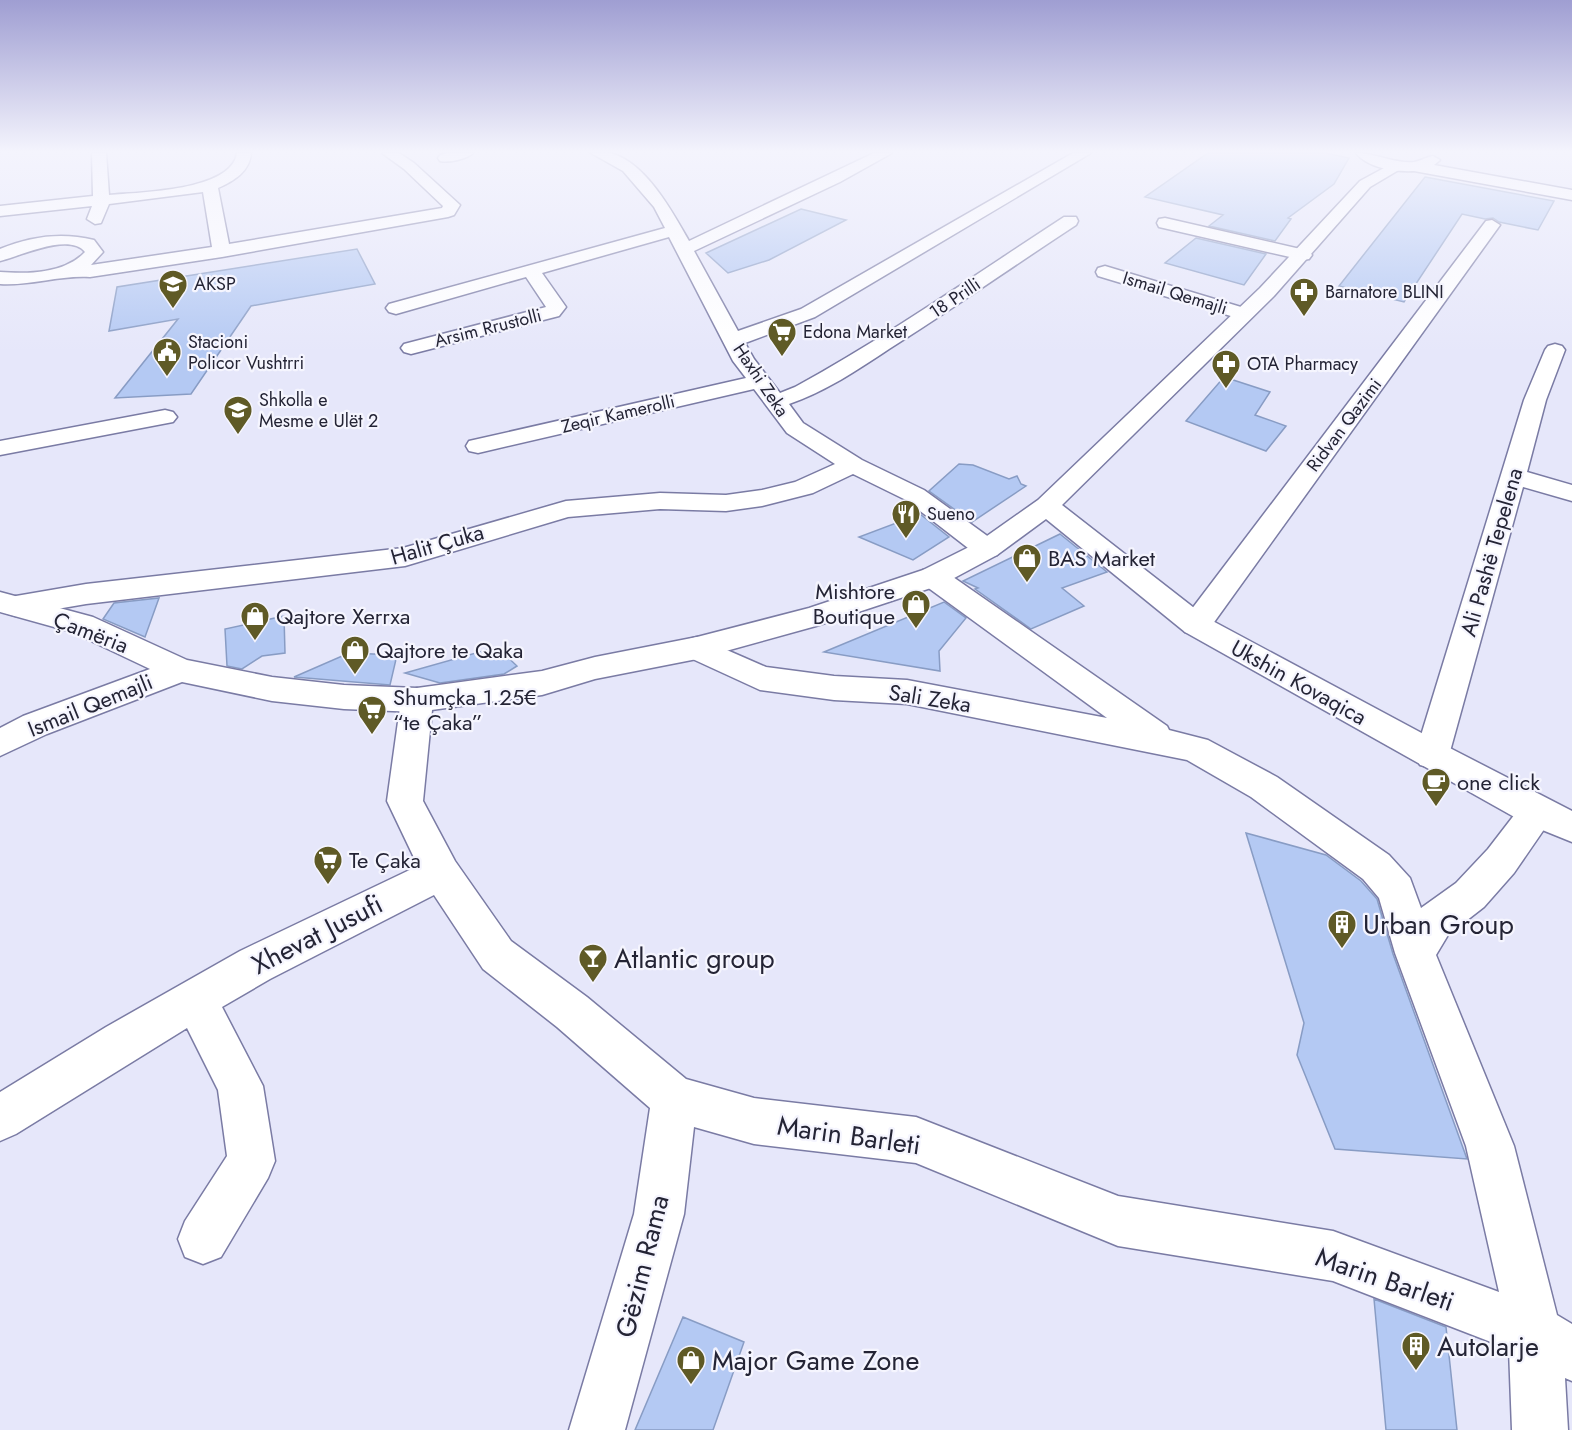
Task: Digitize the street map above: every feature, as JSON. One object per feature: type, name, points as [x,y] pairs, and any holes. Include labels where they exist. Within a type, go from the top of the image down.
[{"type":"street","points":[[0,279],[36,278],[67,270],[82,263],[94,252],[88,244],[68,240],[20,220]]},
{"type":"street","points":[[0,256],[34,226],[50,220]]},
{"type":"street","points":[[68,240],[89,227],[94,220]]},
{"type":"street","points":[[216,220],[222,252]]},
{"type":"street","points":[[67,270],[100,270],[222,252],[404,220]]},
{"type":"street","name":"Haxhi Zeka","points":[[669,220],[744,361],[795,428],[853,465],[915,495],[987,549]]},
{"type":"street","name":"Arsim Rrustolli","points":[[396,308],[531,271],[680,240],[731,220]]},
{"type":"street","points":[[734,340],[808,313],[969,220]]},
{"type":"street","name":"Çamëria","points":[[12,612],[82,624],[180,670],[296,692],[344,697],[417,700],[542,683],[595,668],[697,648],[816,616],[933,577],[987,549],[1047,506],[1303,255],[1326,220]]},
{"type":"street","name":"18 Prilli","points":[[774,402],[803,392],[830,377],[962,295],[1004,264],[1070,221]]},
{"type":"street","points":[[1165,223],[1303,255]]},
{"type":"street","name":"Ridvan Qazimi","points":[[1196,624],[1492,225]]},
{"type":"street","name":"Arsim Rrustolli","points":[[411,348],[552,312],[556,307],[531,271]]},
{"type":"street","name":"Ismail Qemajli","points":[[1105,272],[1244,314]]},
{"type":"street","name":"Ali Pashë Tepelena","points":[[1431,755],[1535,400],[1555,350]]},
{"type":"street","name":"Zeqir Kamerolli","points":[[478,446],[758,382]]},
{"type":"street","points":[[0,448],[165,417]]},
{"type":"street","name":"Halit Çuka","points":[[12,612],[86,594],[405,557],[566,509],[660,501],[726,503],[762,498],[804,488],[853,465]]},
{"type":"street","points":[[1513,476],[1572,493]]},
{"type":"street","name":"Ukshin Kovaqica","points":[[1047,506],[1196,624],[1431,755],[1555,820]]},
{"type":"street","name":"Sali Zeka","points":[[933,577],[1167,743]]},
{"type":"street","name":"Sali Zeka","points":[[697,648],[760,678],[834,688],[907,692],[1196,749],[1264,787],[1376,867],[1396,890],[1415,953],[1490,1146],[1554,1343],[1540,1430]]},
{"type":"street","name":"Ismail Qemajli","points":[[0,743],[35,725],[180,670]]},
{"type":"street","name":"Marin Barleti","points":[[417,700],[405,801],[441,873],[497,955],[572,1012],[674,1099],[754,1121],[916,1140],[1118,1221],[1333,1256],[1554,1343]]},
{"type":"street","points":[[1415,953],[1434,921],[1470,895],[1501,861],[1555,820]]},
{"type":"street","name":"Xhevat Jusufi","points":[[0,1118],[121,1042],[255,965],[441,873]]},
{"type":"street","points":[[195,999],[240,1086],[251,1161],[203,1239]]},
{"type":"street","name":"Gëzim Rama","points":[[597,1430],[659,1214],[674,1099]]},
{"type":"building","points":[[778,220],[846,220],[769,260],[728,273],[706,253]]},
{"type":"building","points":[[1217,220],[1290,220],[1275,241],[1209,226]]},
{"type":"building","points":[[1391,220],[1458,220],[1404,302],[1339,286]]},
{"type":"building","points":[[1496,220],[1544,220],[1538,230]]},
{"type":"building","points":[[1196,238],[1266,254],[1244,285],[1165,263]]},
{"type":"building","name":"AKSP","points":[[357,249],[375,284],[251,306],[191,394],[115,398],[178,319],[109,331],[117,287]]},
{"type":"building","points":[[1224,377],[1270,392],[1255,415],[1286,426],[1266,451],[1186,421]]},
{"type":"building","points":[[959,464],[973,465],[1009,479],[1017,476],[1021,484],[1026,486],[972,522],[929,491]]},
{"type":"building","name":"Sueno","points":[[920,514],[949,537],[913,560],[859,537]]},
{"type":"building","name":"BAS Market","points":[[1060,534],[1107,572],[1062,588],[1084,606],[1031,629],[975,589],[978,588],[963,581]]},
{"type":"building","points":[[159,598],[145,637],[103,619],[114,603]]},
{"type":"building","name":"Mishtore Boutique","points":[[944,602],[966,618],[939,651],[940,671],[824,652]]},
{"type":"building","name":"Qajtore Xerrxa","points":[[284,616],[285,653],[262,656],[242,669],[227,666],[225,629]]},
{"type":"building","points":[[497,647],[517,666],[504,674],[440,683],[405,673]]},
{"type":"building","name":"Qajtore te Qaka","points":[[349,653],[397,655],[390,685],[294,677]]},
{"type":"building","name":"Urban Group","points":[[1246,833],[1326,855],[1361,881],[1377,899],[1393,954],[1467,1159],[1335,1149],[1297,1055],[1304,1023]]},
{"type":"building","name":"Autolarje","points":[[1374,1299],[1446,1327],[1457,1430],[1386,1430]]},
{"type":"building","name":"Major Game Zone","points":[[683,1317],[744,1342],[713,1430],[635,1430]]},
{"type":"place","name":"AKSP","points":[[173,310]]},
{"type":"place","name":"Barnatore BLINI","points":[[1304,318]]},
{"type":"place","name":"Edona Market","points":[[782,358]]},
{"type":"place","name":"Stacioni Policor Vushtrri","points":[[167,378]]},
{"type":"place","name":"OTA Pharmacy","points":[[1226,390]]},
{"type":"place","name":"Shkolla e Mesme e Ulët 2","points":[[238,436]]},
{"type":"place","name":"Sueno","points":[[906,540]]},
{"type":"place","name":"BAS Market","points":[[1027,584]]},
{"type":"place","name":"Mishtore Boutique","points":[[916,630]]},
{"type":"place","name":"Qajtore Xerrxa","points":[[255,642]]},
{"type":"place","name":"Qajtore te Qaka","points":[[355,676]]},
{"type":"place","name":"Shumçka 1.25€ “te Çaka”","points":[[372,736]]},
{"type":"place","name":"one click","points":[[1436,808]]},
{"type":"place","name":"Te Çaka","points":[[328,886]]},
{"type":"place","name":"Urban Group","points":[[1342,950]]},
{"type":"place","name":"Atlantic group","points":[[593,984]]},
{"type":"place","name":"Autolarje","points":[[1416,1372]]},
{"type":"place","name":"Major Game Zone","points":[[691,1386]]}]
